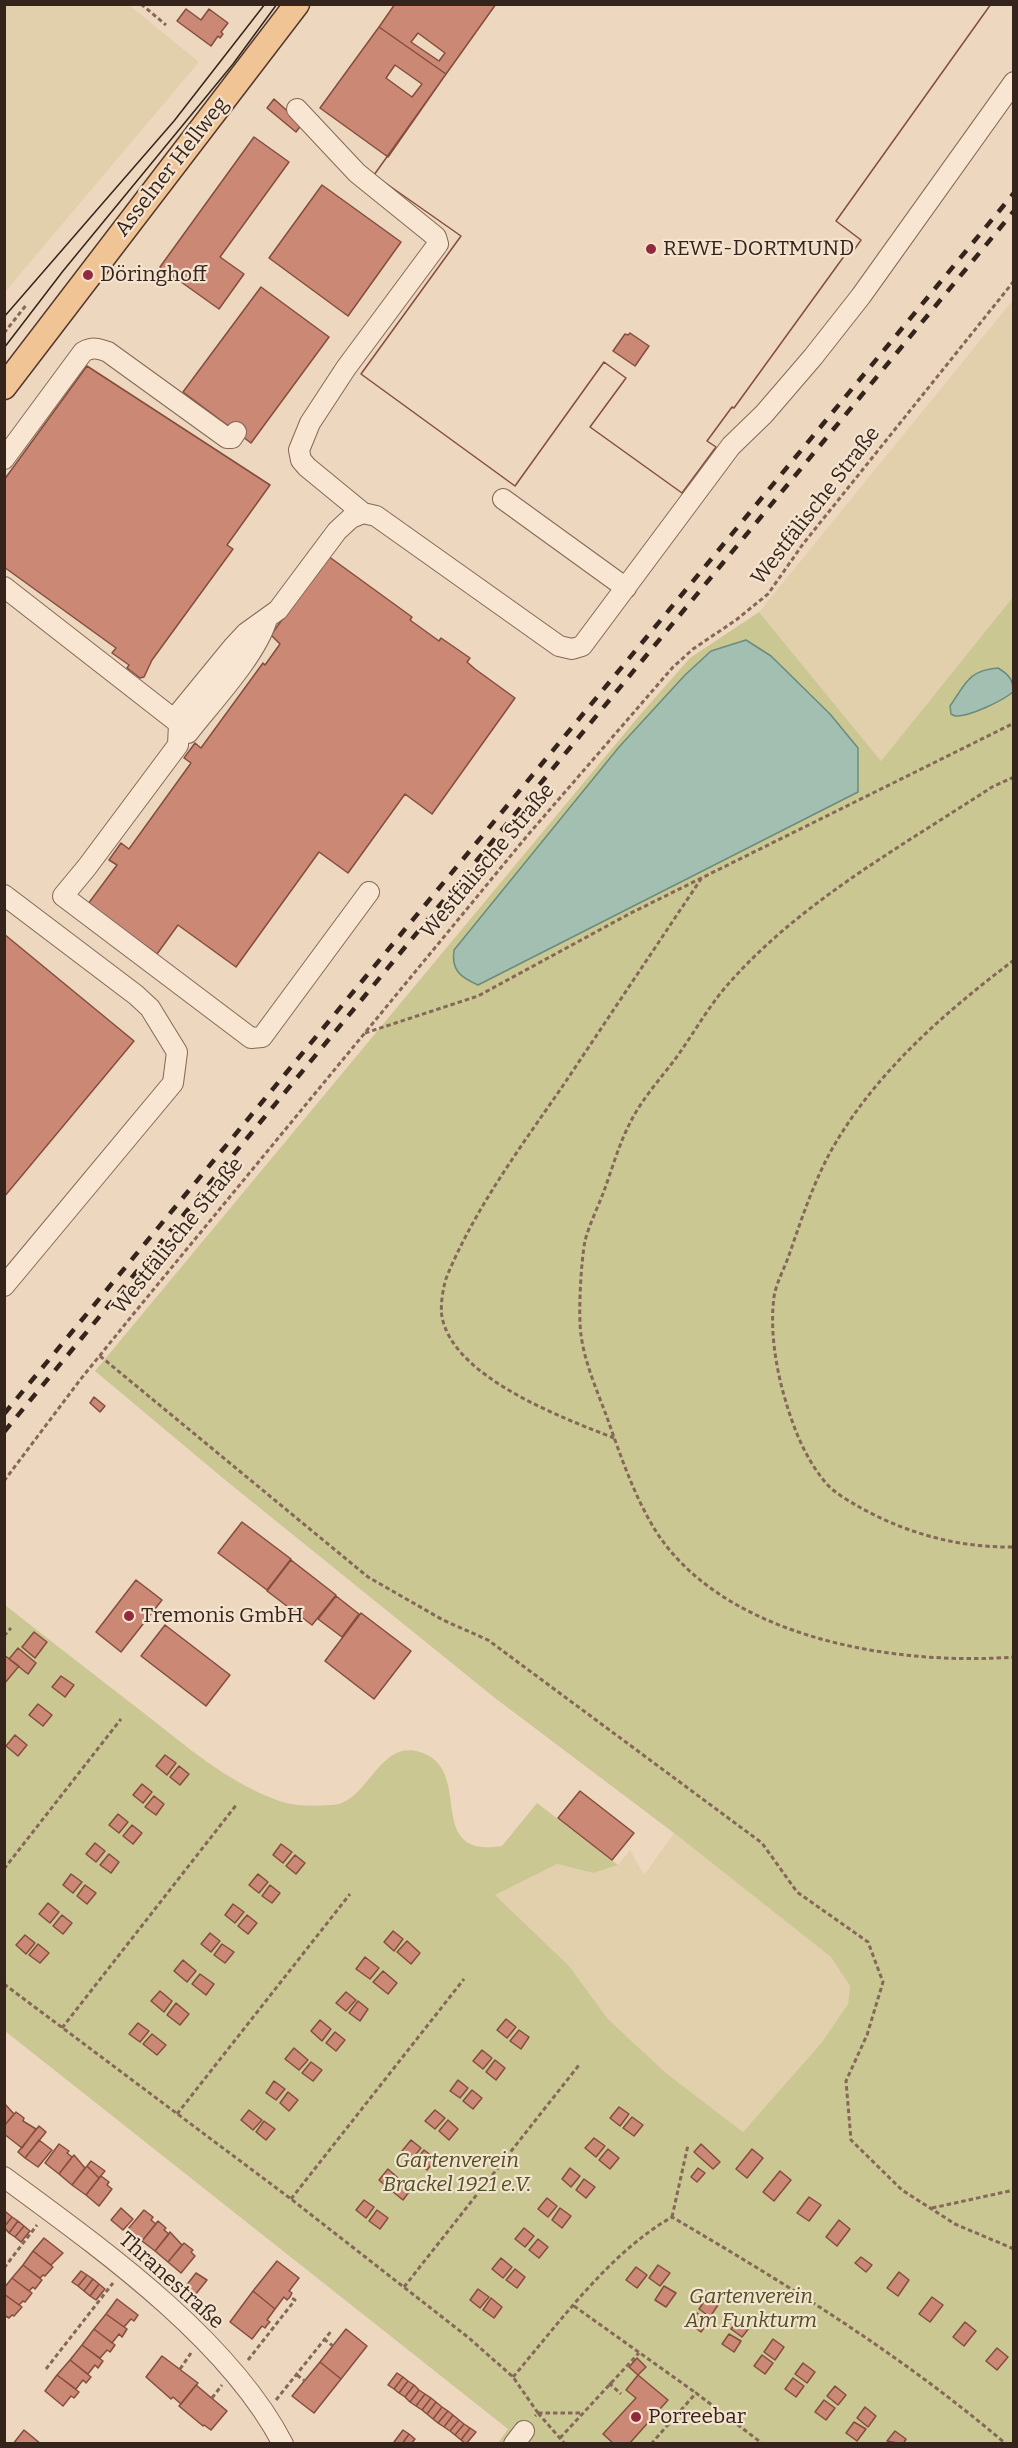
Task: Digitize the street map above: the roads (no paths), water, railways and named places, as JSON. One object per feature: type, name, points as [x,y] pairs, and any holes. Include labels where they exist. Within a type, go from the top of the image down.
[{"type":"main road","name":"Asselner Hellweg","points":[[4,387],[297,4]]},
{"type":"street","points":[[297,109],[357,173],[436,237],[438,244],[346,368],[310,423],[299,450],[301,460],[363,513],[376,516],[559,646],[572,649],[582,646],[731,446],[778,397],[861,296],[1014,82]]},
{"type":"street","points":[[4,459],[83,352],[90,348],[100,348],[108,352],[196,408],[202,421],[227,438],[232,438],[236,432]]},
{"type":"street","points":[[503,499],[626,588]]},
{"type":"street","points":[[363,513],[351,518],[337,531],[278,610],[267,619],[251,651],[180,725],[178,745],[63,896],[251,1038],[262,1036],[369,892]]},
{"type":"street","points":[[4,587],[180,725]]},
{"type":"street","points":[[4,895],[136,995],[150,1008],[177,1052],[173,1083],[4,1286]]},
{"type":"street","name":"Thranestraße","points":[[4,2176],[158,2297],[234,2373],[265,2413],[283,2444]]},
{"type":"tram line","points":[[4,317],[174,121],[265,4]]},
{"type":"tram line","points":[[4,348],[63,271],[233,64],[277,4]]},
{"type":"railway","points":[[4,1414],[1014,193]]},
{"type":"railway","points":[[4,1432],[1014,211]]},
{"type":"place","name":"REWE-DORTMUND","points":[[651,249]]},
{"type":"place","name":"Döringhoff","points":[[88,275]]},
{"type":"place","name":"Tremonis GmbH","points":[[129,1616]]},
{"type":"place","name":"Porreebar","points":[[636,2417]]},
{"type":"park label","name":"Gartenverein Brackel 1921 e.V.","points":[[457,2173]]},
{"type":"park label","name":"Gartenverein Am Funkturm","points":[[751,2309]]}]
